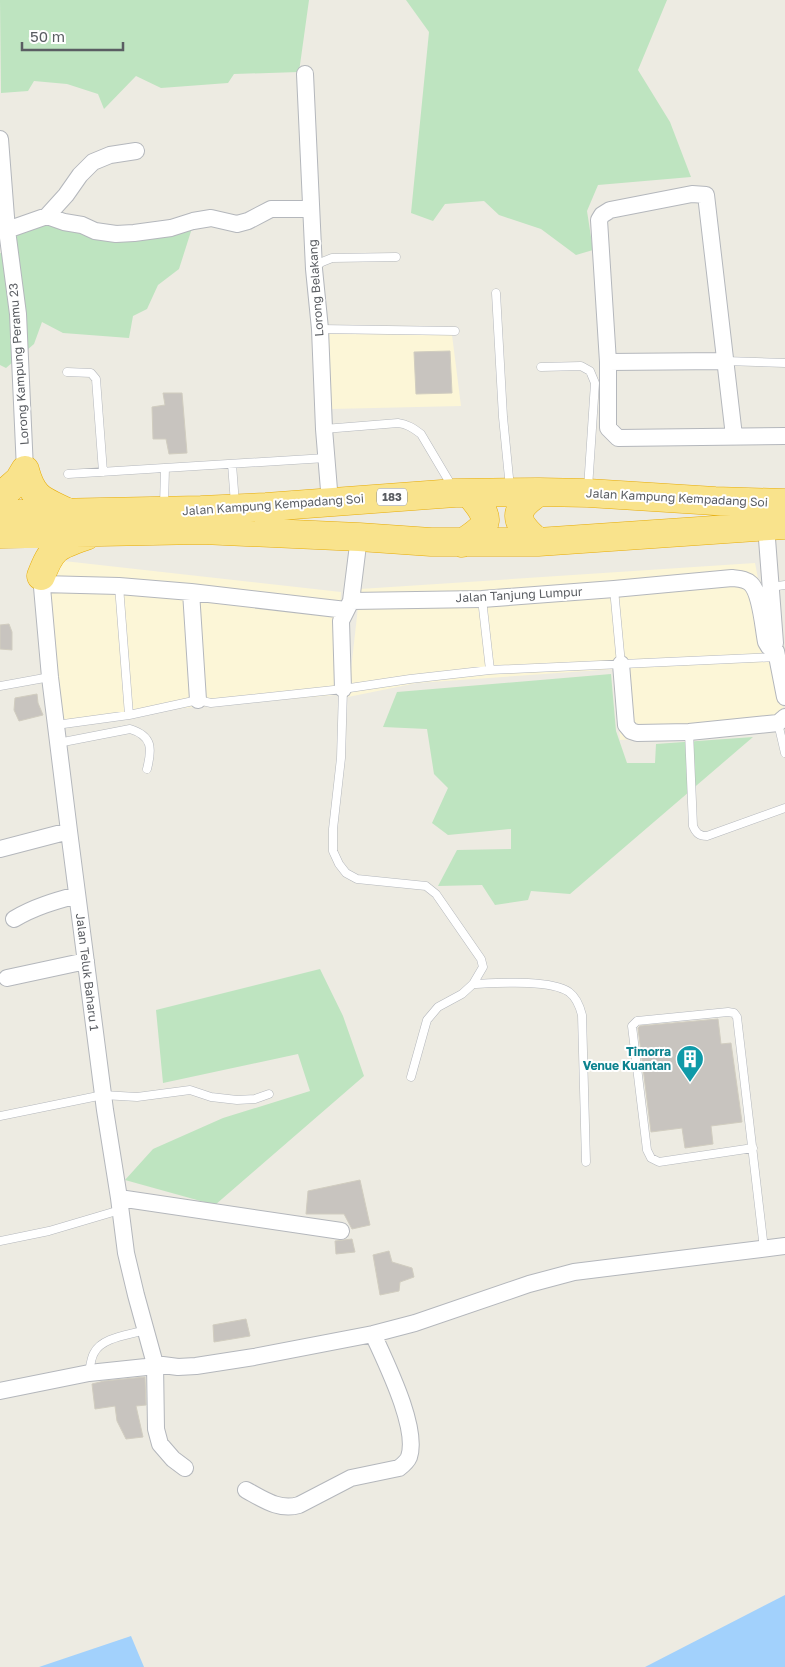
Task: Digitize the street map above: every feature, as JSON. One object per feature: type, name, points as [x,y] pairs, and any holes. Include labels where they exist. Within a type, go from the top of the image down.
[{"type":"highway","points":[[0,497],[18,480],[25,470]]},
{"type":"highway","points":[[25,470],[29,484],[34,492],[42,499],[70,514]]},
{"type":"highway","name":"Jalan Kampung Kempadang Soi","points":[[0,514],[70,514],[235,508],[462,493],[510,492],[588,493],[715,501],[785,503]]},
{"type":"highway","points":[[538,542],[524,529],[519,517],[522,505],[540,492]]},
{"type":"highway","points":[[462,493],[483,510],[486,520],[482,529],[462,543]]},
{"type":"highway","name":"Jalan Kampung Kempadang Soi","points":[[0,534],[202,530],[462,543],[538,542],[776,525]]},
{"type":"highway","points":[[42,580],[47,560],[53,551],[60,545],[96,532]]},
{"type":"highway","points":[[0,539],[24,550],[33,560],[42,580]]},
{"type":"street","name":"Lorong Belakang","points":[[305,74],[314,269],[320,329],[324,429],[330,502]]},
{"type":"street","name":"Lorong Kampung Peramu 23","points":[[0,139],[7,230],[5,250],[18,314],[25,470]]},
{"type":"street","points":[[7,230],[47,216],[93,162],[110,155],[136,151]]},
{"type":"street","points":[[734,436],[706,194],[692,194],[610,210],[602,215],[600,220],[608,362],[608,428],[618,438],[785,436]]},
{"type":"street","points":[[47,216],[64,222],[82,225],[95,231],[116,234],[171,228],[211,218],[237,224],[248,221],[271,209],[311,209]]},
{"type":"street","points":[[608,362],[725,361]]},
{"type":"street","points":[[776,525],[778,586],[776,654],[785,697]]},
{"type":"street","points":[[343,689],[342,621],[349,605],[359,537]]},
{"type":"street","name":"Jalan Tanjung Lumpur","points":[[42,580],[349,605],[482,599],[732,578],[742,579],[750,584],[757,593],[766,642],[776,654]]},
{"type":"street","name":"Jalan Teluk Baharu 1","points":[[42,580],[50,677],[58,743],[103,1096],[126,1253],[155,1364],[156,1429],[160,1444],[173,1459],[185,1468]]},
{"type":"street","points":[[191,592],[198,700]]},
{"type":"street","points":[[621,664],[626,725],[631,731],[636,733],[688,732],[781,720]]},
{"type":"street","points":[[0,849],[69,831]]},
{"type":"street","points":[[14,919],[42,905],[77,895]]},
{"type":"street","points":[[7,978],[86,962]]},
{"type":"street","points":[[119,1204],[341,1231]]},
{"type":"street","points":[[0,1391],[89,1373],[146,1367],[155,1364],[178,1367],[216,1363],[373,1334],[415,1323],[529,1284],[574,1272],[785,1246]]},
{"type":"street","points":[[246,1490],[280,1507],[290,1508],[351,1478],[399,1468],[405,1463],[409,1456],[410,1442],[406,1414],[373,1334]]},
{"type":"lane","points":[[314,269],[322,262],[332,258],[396,257]]},
{"type":"lane","points":[[496,293],[503,417],[510,492]]},
{"type":"lane","points":[[320,329],[455,331]]},
{"type":"lane","points":[[725,361],[785,363]]},
{"type":"lane","points":[[541,367],[580,366],[590,371],[595,383],[588,493]]},
{"type":"lane","points":[[67,372],[91,373],[96,379],[103,472]]},
{"type":"lane","points":[[324,429],[398,423],[413,428],[421,434],[462,493]]},
{"type":"lane","points":[[68,474],[326,458]]},
{"type":"lane","points":[[232,464],[235,508]]},
{"type":"lane","points":[[164,511],[165,468]]},
{"type":"lane","points":[[119,586],[129,715]]},
{"type":"lane","points":[[614,589],[621,664]]},
{"type":"lane","points":[[482,599],[490,670]]},
{"type":"lane","points":[[56,725],[129,715],[198,700],[210,703],[343,689],[490,670],[776,654]]},
{"type":"lane","points":[[0,686],[50,677]]},
{"type":"lane","points":[[343,689],[341,758],[333,830],[333,851],[339,864],[346,873],[357,879],[426,886],[436,894],[481,959],[483,967],[473,984],[462,994],[438,1007],[427,1020],[411,1077]]},
{"type":"lane","points":[[781,720],[785,753]]},
{"type":"lane","points":[[58,743],[130,729],[140,732],[150,746],[146,769]]},
{"type":"lane","points":[[688,732],[693,826],[696,832],[702,836],[707,836],[785,808]]},
{"type":"lane","points":[[473,984],[520,982],[559,987],[570,992],[578,1001],[582,1016],[586,1162]]},
{"type":"lane","points":[[753,1148],[659,1162],[651,1158],[647,1150],[632,1026],[634,1023],[719,1012],[734,1013],[737,1017],[753,1148],[764,1248]]},
{"type":"lane","points":[[0,1116],[103,1096],[137,1097],[190,1090],[211,1097],[237,1100],[255,1099],[269,1094]]},
{"type":"lane","points":[[0,1241],[49,1232],[119,1204]]},
{"type":"lane","points":[[89,1373],[94,1353],[101,1345],[110,1340],[146,1330]]},
{"type":"shaded area","points":[[327,334],[452,335],[461,406],[331,409]]},
{"type":"shaded area","points":[[55,560],[341,592],[336,695],[173,709],[63,728],[49,576]]},
{"type":"shaded area","points":[[755,563],[785,716],[785,729],[620,740],[615,669],[417,683],[348,697],[360,589]]},
{"type":"green space","points":[[0,0],[309,0],[299,72],[234,74],[228,83],[161,88],[136,76],[104,109],[98,94],[67,84],[34,81],[28,91],[1,93]]},
{"type":"green space","points":[[406,0],[667,0],[638,70],[670,122],[691,177],[598,185],[587,211],[593,250],[576,255],[541,229],[499,215],[484,201],[445,204],[433,221],[411,213],[429,32]]},
{"type":"green space","points":[[48,221],[100,237],[193,225],[179,269],[158,285],[147,309],[133,316],[129,338],[63,333],[42,322],[34,344],[6,368],[0,365],[0,253],[17,256],[13,234]]},
{"type":"green space","points":[[611,674],[616,731],[627,763],[655,763],[656,744],[753,737],[570,894],[531,891],[528,900],[495,905],[482,885],[438,886],[457,850],[511,849],[511,829],[448,835],[432,823],[448,788],[434,774],[427,729],[383,727],[397,692]]},
{"type":"green space","points":[[320,969],[343,1016],[364,1076],[215,1205],[125,1180],[153,1149],[223,1118],[310,1091],[298,1054],[163,1083],[156,1010]]},
{"type":"water","points":[[785,1595],[785,1667],[645,1667]]},
{"type":"water","points":[[131,1636],[144,1667],[39,1667]]},
{"type":"building","points":[[450,351],[452,393],[416,394],[414,352]]},
{"type":"building","points":[[163,393],[182,393],[187,453],[169,454],[166,439],[153,439],[152,407],[165,405]]},
{"type":"building","points":[[9,624],[12,632],[12,650],[0,649],[0,625]]},
{"type":"building","points":[[37,694],[38,703],[43,715],[19,721],[14,710],[15,698]]},
{"type":"building","name":"Timorra Venue Kuantan","points":[[718,1019],[721,1044],[731,1043],[742,1122],[711,1126],[713,1144],[685,1148],[682,1128],[651,1132],[638,1028],[640,1026]]},
{"type":"building","points":[[360,1180],[370,1225],[352,1229],[344,1214],[306,1214],[308,1191]]},
{"type":"building","points":[[352,1239],[355,1252],[336,1254],[335,1241]]},
{"type":"building","points":[[389,1251],[392,1262],[412,1268],[414,1277],[400,1282],[399,1291],[380,1295],[373,1255]]},
{"type":"building","points":[[246,1319],[250,1336],[214,1342],[213,1325]]},
{"type":"building","points":[[145,1377],[146,1405],[136,1406],[143,1437],[126,1439],[117,1421],[115,1406],[95,1409],[92,1384]]},
{"type":"place","name":"Timorra Venue Kuantan","points":[[690,1083]]}]
